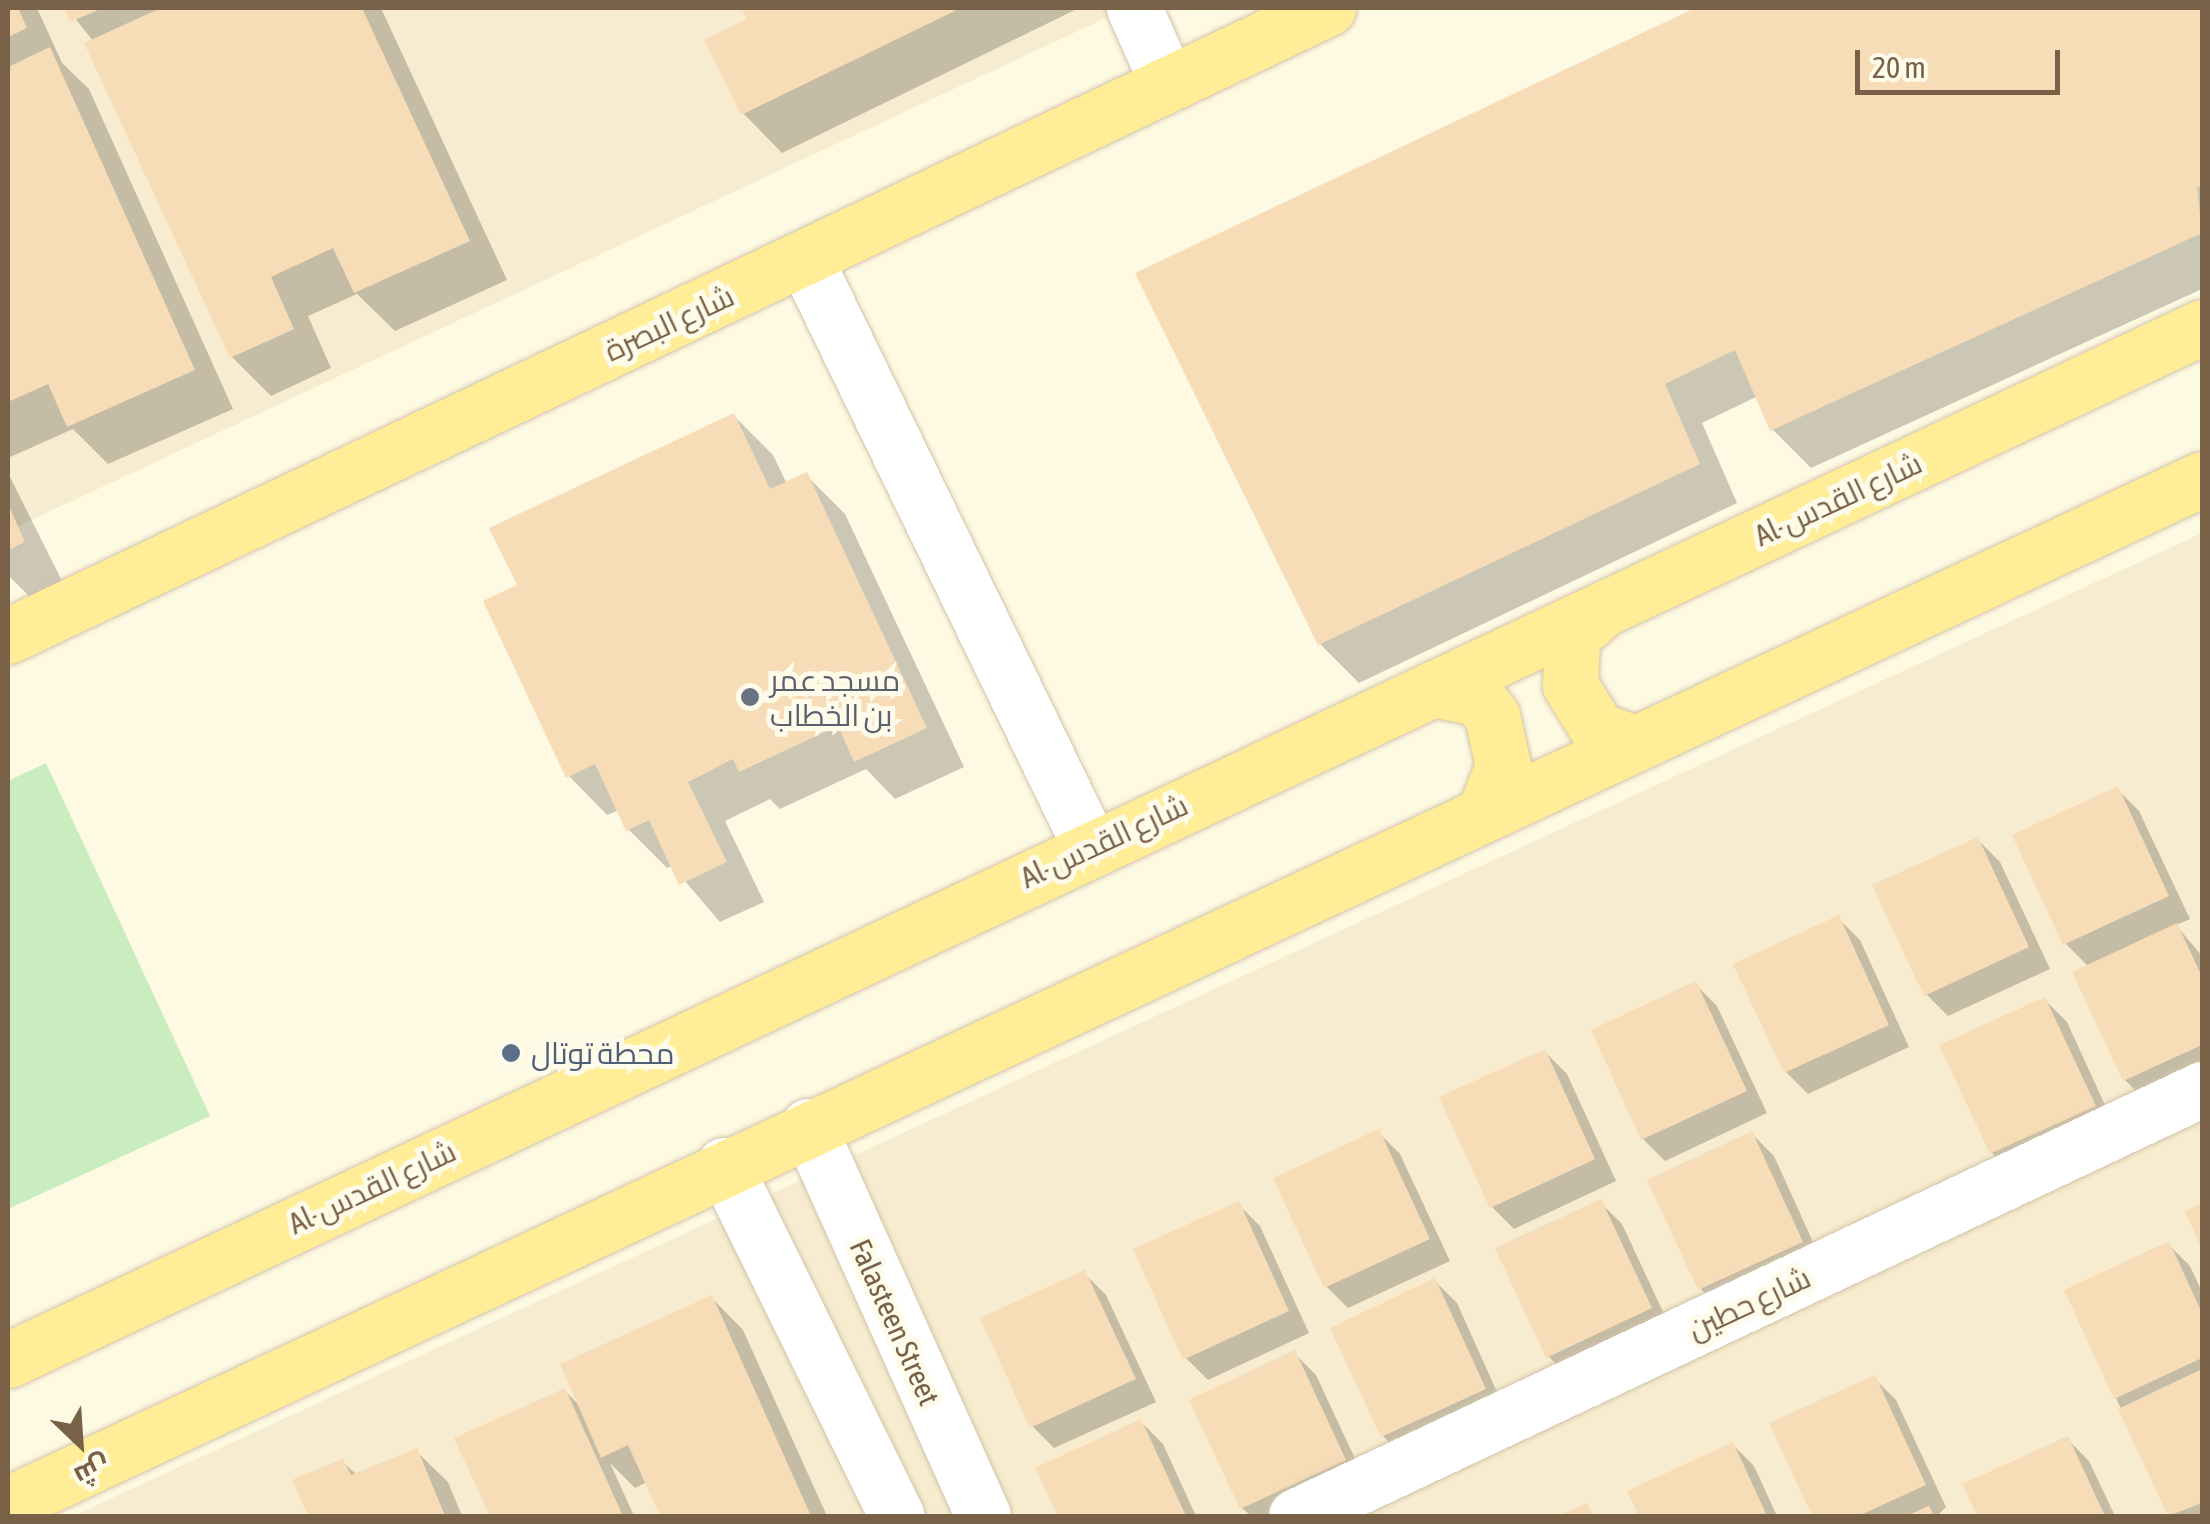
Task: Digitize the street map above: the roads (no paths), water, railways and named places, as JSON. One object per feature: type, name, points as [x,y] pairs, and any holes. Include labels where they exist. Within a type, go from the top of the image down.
[{"type":"main road","name":"شارع البصرة","points":[[8,636],[1328,8]]},
{"type":"main road","name":"Al-شارع القدس","points":[[8,1360],[1090,846],[2202,327]]},
{"type":"main road","points":[[8,1504],[724,1165],[2202,479]]},
{"type":"main road","points":[[1602,610],[1572,636],[1570,685],[1598,730],[1635,743]]},
{"type":"main road","points":[[1432,689],[1478,698],[1492,716],[1503,764],[1485,812]]},
{"type":"street","points":[[1134,8],[1168,82]]},
{"type":"street","points":[[805,259],[1090,846]]},
{"type":"street","name":"شارع حطين","points":[[1296,1516],[2202,1090]]},
{"type":"street","name":"Falasteen Street","points":[[808,1126],[982,1516]]},
{"type":"street","points":[[724,1165],[896,1516]]},
{"type":"place","name":"مسجد عمر بن الخطاب","points":[[750,697]]},
{"type":"place","name":"محطة توتال","points":[[511,1053]]}]
